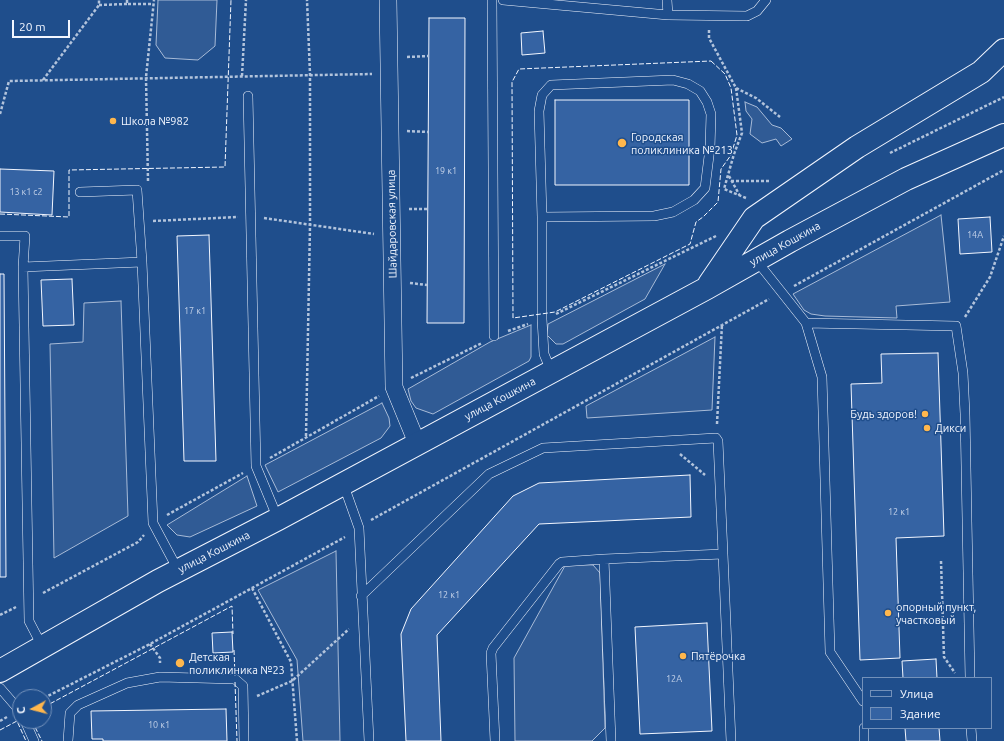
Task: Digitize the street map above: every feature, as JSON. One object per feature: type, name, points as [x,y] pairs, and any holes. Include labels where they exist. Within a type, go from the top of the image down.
[{"type":"main road","points":[[707,288],[754,218],[857,147],[981,72],[1004,50]]},
{"type":"main road","name":"улица Кошкина","points":[[0,671],[178,570],[278,520],[343,483],[707,288],[756,260],[906,180],[1004,135]]},
{"type":"street","name":"Шайдаровская улица","points":[[388,0],[394,387],[417,443]]},
{"type":"lane","points":[[492,0],[494,336]]},
{"type":"lane","points":[[503,0],[668,15],[709,16],[747,16],[757,11],[766,0]]},
{"type":"lane","points":[[667,0],[668,15]]},
{"type":"lane","points":[[542,217],[654,216],[673,212],[694,200],[705,188],[710,148],[711,114],[707,102],[700,91],[688,84],[673,80],[551,85],[542,95],[539,111],[542,217],[542,319],[544,354],[551,371]]},
{"type":"lane","points":[[248,96],[256,466],[278,520]]},
{"type":"lane","points":[[80,192],[137,190],[142,262],[152,524],[178,570]]},
{"type":"lane","points":[[0,236],[25,236],[23,267],[29,621],[42,646]]},
{"type":"lane","points":[[756,260],[806,323],[822,377],[830,652],[862,700]]},
{"type":"lane","points":[[23,267],[142,262]]},
{"type":"lane","points":[[806,323],[956,326],[963,372],[965,414],[970,677]]},
{"type":"lane","points":[[361,596],[489,474],[543,448],[716,438],[718,441],[731,741]]},
{"type":"lane","points":[[343,483],[359,528],[362,618],[369,741]]},
{"type":"lane","points":[[495,741],[491,653],[493,648],[559,564],[562,562],[604,559],[723,554]]},
{"type":"lane","points":[[604,559],[612,741]]},
{"type":"lane","points":[[68,741],[70,713],[78,705],[127,683],[160,677],[235,679],[243,686],[244,741]]},
{"type":"lane","points":[[0,688],[12,702]]},
{"type":"lane","points":[[29,729],[34,741]]},
{"type":"lane","points":[[864,729],[864,741]]},
{"type":"lane","points":[[971,729],[972,741]]},
{"type":"path","points":[[42,80],[99,5],[99,0]]},
{"type":"path","points":[[137,190],[148,181],[146,77],[154,0]]},
{"type":"path","points":[[242,76],[246,0]]},
{"type":"path","points":[[306,437],[310,226],[310,74],[307,0]]},
{"type":"path","points":[[99,5],[153,4]]},
{"type":"path","points":[[709,16],[709,38],[736,88],[742,133],[724,189],[748,199]]},
{"type":"path","points":[[390,57],[429,56]]},
{"type":"path","points":[[0,114],[8,81],[146,77],[390,74]]},
{"type":"path","points":[[736,88],[756,98],[780,117]]},
{"type":"path","points":[[890,154],[1004,97]]},
{"type":"path","points":[[52,694],[150,644],[252,588],[722,324],[1004,170]]},
{"type":"path","points":[[729,175],[731,181],[741,196]]},
{"type":"path","points":[[731,181],[774,181]]},
{"type":"path","points":[[956,326],[966,316],[990,276],[1004,236]]},
{"type":"path","points":[[716,438],[722,324]]},
{"type":"path","points":[[665,441],[706,476]]},
{"type":"path","points":[[0,615],[138,542],[152,524],[256,466]]},
{"type":"path","points":[[941,561],[944,657],[958,677]]},
{"type":"path","points":[[252,588],[291,662],[297,741]]},
{"type":"path","points":[[243,702],[292,681],[362,618]]},
{"type":"path","points":[[150,644],[153,648]]},
{"type":"shaded area","points":[[158,0],[217,0],[215,46],[198,60],[165,58],[156,45]]},
{"type":"shaded area","points":[[745,102],[757,107],[772,125],[781,128],[792,139],[781,146],[776,139],[762,143],[750,134],[752,119],[746,111]]},
{"type":"shaded area","points":[[941,215],[950,302],[896,306],[897,318],[825,316],[811,314],[804,310],[793,294]]},
{"type":"shaded area","points":[[665,264],[645,299],[563,344],[556,344],[547,335],[548,324]]},
{"type":"shaded area","points":[[121,301],[128,516],[54,558],[50,344],[83,342],[84,303]]},
{"type":"shaded area","points":[[531,325],[531,357],[529,361],[433,414],[416,408],[411,401],[408,389],[490,342]]},
{"type":"shaded area","points":[[715,337],[712,410],[587,418],[586,406]]},
{"type":"shaded area","points":[[382,403],[389,418],[390,426],[381,438],[278,492],[265,465]]},
{"type":"shaded area","points":[[247,476],[257,506],[190,537],[177,535],[167,525]]},
{"type":"shaded area","points":[[336,551],[340,741],[303,741],[297,660],[258,590]]},
{"type":"shaded area","points":[[566,564],[593,565],[600,573],[605,728],[592,741],[515,741],[514,658]]},
{"type":"building","points":[[429,18],[465,18],[464,323],[427,323]]},
{"type":"building","points":[[543,31],[545,53],[522,55],[521,33]]},
{"type":"building","name":"Городская поликлиника №213","points":[[555,100],[689,100],[689,185],[555,185]]},
{"type":"building","points":[[0,169],[54,171],[52,215],[0,212]]},
{"type":"building","points":[[990,217],[992,252],[960,254],[958,219]]},
{"type":"building","points":[[209,235],[216,461],[184,461],[177,236]]},
{"type":"building","points":[[0,274],[4,274],[6,577],[0,577]]},
{"type":"building","points":[[72,279],[74,325],[43,326],[41,280]]},
{"type":"building","points":[[938,353],[944,536],[896,538],[900,658],[860,660],[851,384],[882,383],[881,354]]},
{"type":"building","points":[[690,475],[691,517],[539,524],[437,635],[441,741],[406,741],[401,634],[411,609],[513,496],[539,483]]},
{"type":"building","points":[[707,623],[712,731],[640,734],[635,627]]},
{"type":"building","points":[[232,632],[233,652],[213,653],[212,633]]},
{"type":"building","points":[[936,659],[937,677],[903,677],[902,661]]},
{"type":"building","points":[[226,709],[227,741],[103,741],[103,739],[92,739],[91,711]]},
{"type":"building","points":[[905,729],[939,729],[940,741],[906,741]]},
{"type":"fence","points":[[0,214],[69,217],[69,170],[225,167],[231,0]]},
{"type":"fence","points":[[711,61],[725,74],[731,88],[737,135],[731,155],[721,169],[718,202],[696,222],[690,244],[555,312],[513,318],[512,82],[519,69],[711,61]]},
{"type":"fence","points":[[52,703],[232,606],[233,634]]},
{"type":"fence","points":[[234,650],[235,676]]},
{"type":"fence","points":[[235,682],[237,741]]},
{"type":"fence","points":[[0,730],[17,721],[26,741]]},
{"type":"fence","points":[[36,729],[42,741]]},
{"type":"place","name":"Школа №982","points":[[113,121]]},
{"type":"place","name":"Городская поликлиника №213","points":[[622,143]]},
{"type":"place","name":"Будь здоров!","points":[[925,414]]},
{"type":"place","name":"Дикси","points":[[927,428]]},
{"type":"place","name":"опорный пункт, участковый","points":[[888,613]]},
{"type":"place","name":"Пятёрочка","points":[[683,656]]},
{"type":"place","name":"Детская поликлиника №23","points":[[180,663]]}]
